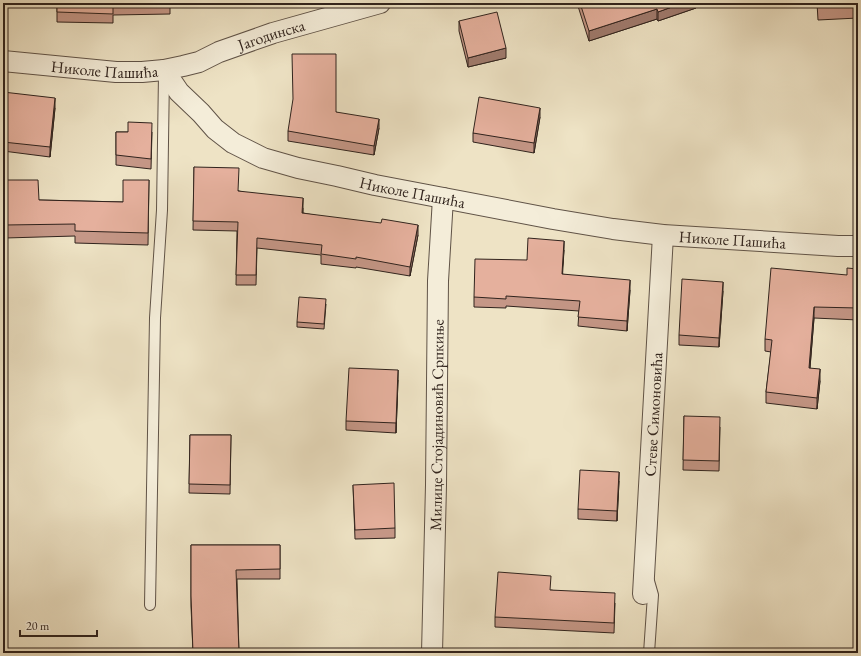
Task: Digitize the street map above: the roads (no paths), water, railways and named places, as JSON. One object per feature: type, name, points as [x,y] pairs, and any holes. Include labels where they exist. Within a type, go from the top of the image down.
[{"type":"street","name":"Јагодинска","points":[[164,70],[199,62],[218,52],[273,33],[380,3]]},
{"type":"street","name":"Николе Пашића","points":[[3,61],[116,72],[164,70],[179,92],[215,129],[233,143],[263,158],[298,168],[375,185],[613,229],[663,235],[858,246]]},
{"type":"street","name":"Милице Стојадиновић Српкиње","points":[[432,653],[436,485],[438,281],[443,198]]},
{"type":"street","name":"Стеве Симоновића","points":[[644,584],[663,235]]},
{"type":"lane","points":[[150,605],[155,318],[162,210],[164,70]]},
{"type":"lane","points":[[644,584],[649,581],[653,595],[649,653]]}]
